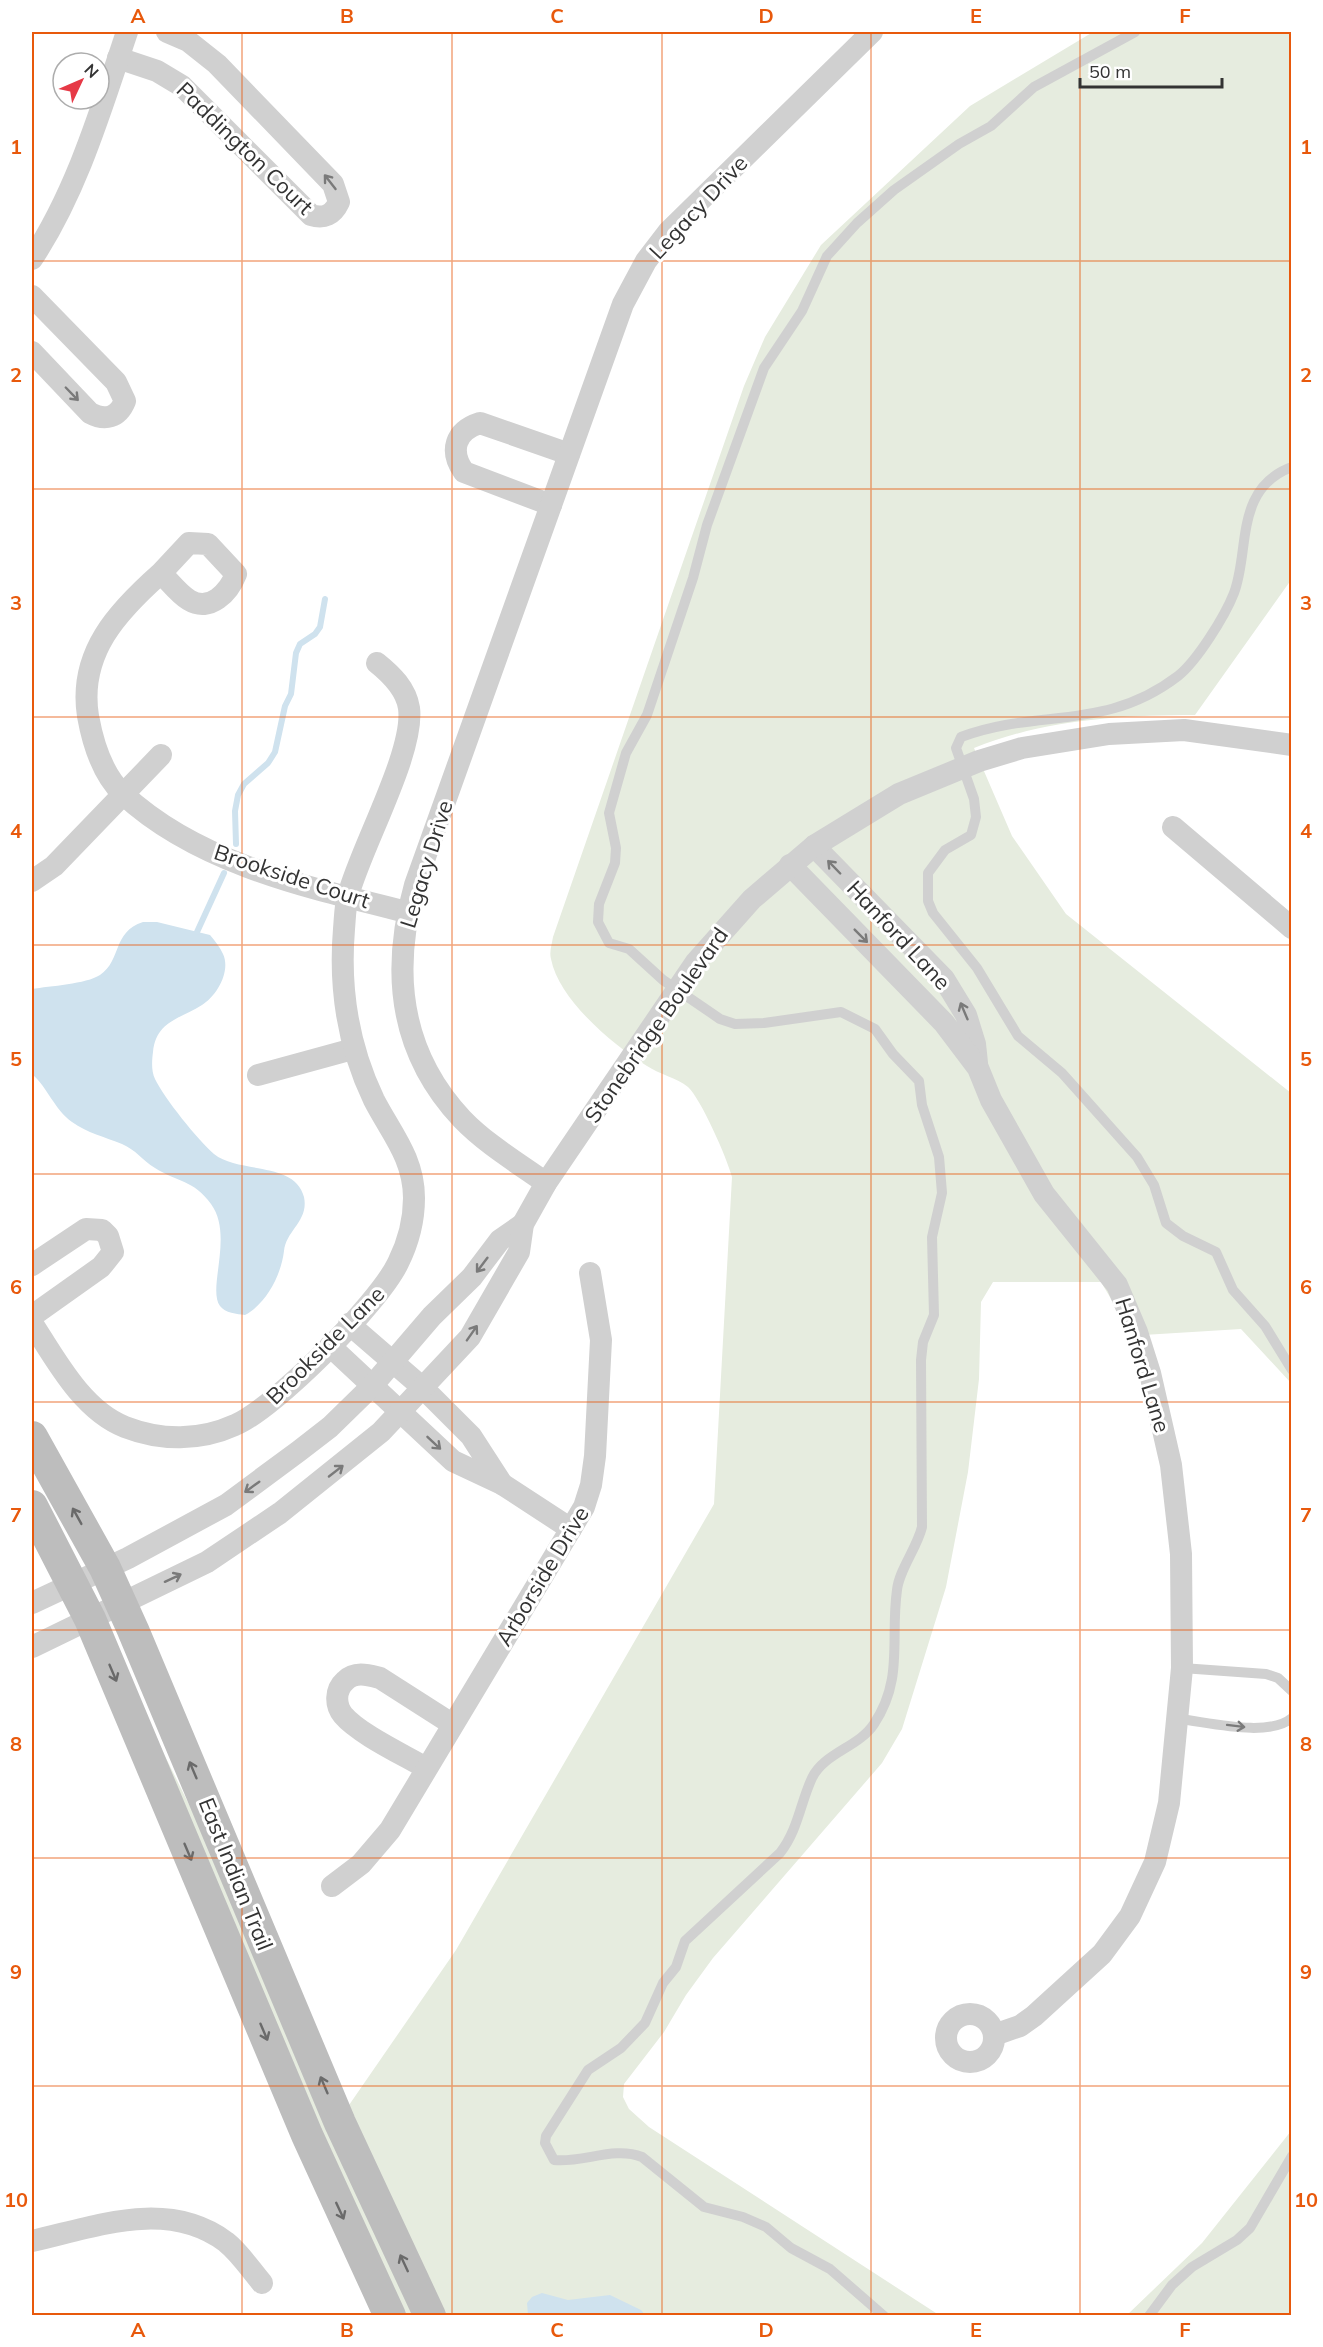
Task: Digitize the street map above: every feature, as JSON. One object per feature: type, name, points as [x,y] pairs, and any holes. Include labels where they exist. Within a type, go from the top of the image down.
[{"type":"main road","name":"East Indian Trail","points":[[32,1437],[105,1568],[121,1603],[336,2113],[429,2316]]},
{"type":"main road","name":"East Indian Trail","points":[[32,1506],[90,1619],[307,2135],[390,2316]]},
{"type":"street","points":[[32,259],[47,236],[74,179],[127,32]]},
{"type":"street","name":"Paddington Court","points":[[118,58],[158,71],[183,86],[311,215],[324,217],[333,212],[339,202],[333,184],[218,64],[188,41],[167,32]]},
{"type":"street","name":"Legacy Drive","points":[[546,1183],[463,1119],[446,1100],[426,1069],[410,1028],[402,997],[402,951],[407,912],[623,304],[646,261],[669,231],[872,32]]},
{"type":"street","points":[[32,296],[116,382],[125,401],[122,409],[109,418],[99,418],[90,412],[32,352]]},
{"type":"street","points":[[551,505],[464,472],[454,452],[456,442],[461,433],[480,423],[569,454]]},
{"type":"street","name":"Brookside Court","points":[[161,573],[130,600],[100,639],[89,676],[87,707],[92,737],[103,766],[122,793],[175,831],[214,852],[347,897],[407,912]]},
{"type":"street","name":"Brookside Lane","points":[[32,1323],[70,1380],[103,1414],[122,1426],[150,1435],[182,1438],[211,1434],[237,1425],[282,1393],[330,1346],[383,1288],[398,1265],[412,1222],[414,1197],[411,1172],[405,1151],[374,1100],[353,1049],[343,990],[347,897],[403,751],[409,724],[409,708],[403,690],[392,675],[377,663]]},
{"type":"street","name":"Stonebridge Boulevard","points":[[32,1647],[207,1562],[240,1541],[356,1455],[423,1388],[470,1337],[519,1252],[523,1224],[546,1183],[676,989],[731,920],[814,846],[899,794],[963,767],[1022,748],[1109,734],[1184,730],[1292,745]]},
{"type":"street","points":[[32,881],[54,866],[160,754]]},
{"type":"street","points":[[1173,827],[1287,916]]},
{"type":"street","name":"Hanford Lane","points":[[814,846],[944,979],[958,999],[975,1044],[978,1068],[991,1100],[1044,1194],[1107,1270],[1125,1300],[1137,1332],[1162,1418],[1177,1508],[1183,1596],[1179,1719],[1163,1837],[1146,1886],[1130,1916],[1102,1954],[1034,2016],[1020,2026],[994,2034]]},
{"type":"street","name":"Hanford Lane","points":[[790,865],[928,1005],[978,1068]]},
{"type":"street","points":[[258,1074],[353,1049]]},
{"type":"street","name":"Stonebridge Boulevard","points":[[32,1603],[226,1505],[330,1426],[372,1386],[432,1316],[472,1277],[500,1240],[523,1224]]},
{"type":"street","points":[[32,1265],[86,1229],[102,1230],[112,1244],[113,1252],[101,1267],[32,1316]]},
{"type":"street","name":"Arborside Drive","points":[[332,1886],[375,1849],[571,1529],[588,1497],[595,1456],[601,1340],[590,1273]]},
{"type":"street","points":[[349,1324],[423,1388],[471,1436],[502,1484]]},
{"type":"street","points":[[330,1346],[453,1461],[502,1484],[571,1529]]},
{"type":"street","points":[[426,1768],[342,1714],[337,1703],[338,1692],[345,1681],[357,1674],[380,1678],[452,1724]]},
{"type":"street","points":[[32,2241],[140,2218],[161,2217],[179,2221],[225,2242],[262,2283]]},
{"type":"lane","points":[[884,2316],[830,2270],[791,2248],[766,2227],[743,2217],[704,2207],[642,2157],[632,2153],[614,2153],[568,2161],[554,2160],[545,2143],[546,2136],[568,2106],[588,2070],[621,2048],[645,2023],[663,1983],[676,1968],[686,1941],[780,1853],[791,1838],[816,1772],[873,1726],[890,1692],[896,1664],[897,1588],[919,1541],[922,1527],[921,1359],[923,1342],[934,1315],[933,1237],[942,1184],[939,1157],[922,1105],[919,1081],[892,1054],[875,1029],[841,1012],[764,1023],[735,1024],[720,1019],[676,989],[629,949],[609,943],[598,922],[599,904],[615,863],[616,848],[609,813],[626,753],[647,715],[693,578],[707,525],[764,368],[802,311],[827,256],[857,223],[911,177],[959,144],[991,126],[1034,87],[1135,32]]},
{"type":"lane","points":[[1292,467],[1280,471],[1252,506],[1245,524],[1234,592],[1192,661],[1180,675],[1137,703],[1106,713],[1012,725],[960,736],[956,748],[974,799],[975,825],[970,835],[945,850],[928,873],[928,901],[933,913],[977,968],[1018,1036],[1062,1074],[1137,1157],[1154,1185],[1166,1223],[1183,1236],[1216,1252],[1233,1290],[1266,1326],[1292,1370]]},
{"type":"lane","points":[[1182,1668],[1266,1674],[1278,1678],[1292,1691]]},
{"type":"lane","points":[[1179,1719],[1263,1729],[1285,1724],[1292,1718]]},
{"type":"lane","points":[[1149,2316],[1172,2285],[1191,2267],[1237,2240],[1250,2228],[1292,2156]]},
{"type":"shaded area","points":[[1093,32],[1291,32],[1291,580],[1195,715],[1110,718],[1054,725],[974,748],[1012,836],[1066,914],[1291,1093],[1291,1383],[1241,1329],[1127,1336],[1117,1309],[1101,1282],[993,1282],[981,1302],[979,1379],[968,1472],[946,1587],[902,1729],[882,1763],[713,1958],[686,1995],[664,2032],[624,2084],[623,2097],[629,2109],[649,2127],[939,2315],[445,2315],[347,2108],[456,1950],[714,1504],[732,1177],[713,1129],[700,1103],[688,1087],[633,1057],[604,1034],[576,1005],[556,975],[550,956],[553,937],[744,386],[765,337],[821,245],[970,106]]},
{"type":"shaded area","points":[[159,1744],[221,1869],[417,2315],[403,2315],[372,2254]]},
{"type":"shaded area","points":[[1291,2131],[1291,2315],[1126,2316],[1202,2243]]},
{"type":"water","points":[[143,922],[157,922],[210,935],[225,961],[224,975],[213,996],[202,1005],[170,1022],[159,1034],[155,1042],[152,1066],[159,1087],[199,1139],[214,1154],[237,1164],[290,1178],[299,1186],[304,1197],[303,1213],[286,1244],[280,1269],[272,1288],[253,1310],[245,1315],[225,1310],[220,1306],[217,1298],[220,1231],[217,1217],[205,1196],[192,1186],[155,1168],[127,1146],[90,1132],[72,1122],[60,1111],[32,1074],[32,989],[77,983],[100,975],[112,962],[126,932]]},
{"type":"water","points":[[542,2293],[568,2300],[610,2295],[641,2310],[645,2315],[528,2315],[527,2303],[532,2297]]},
{"type":"waterway","points":[[236,844],[235,811],[238,795],[244,784],[268,763],[275,752],[285,706],[291,694],[296,653],[300,644],[315,634],[320,627],[325,599]]},
{"type":"waterway","points":[[197,932],[224,873]]}]
